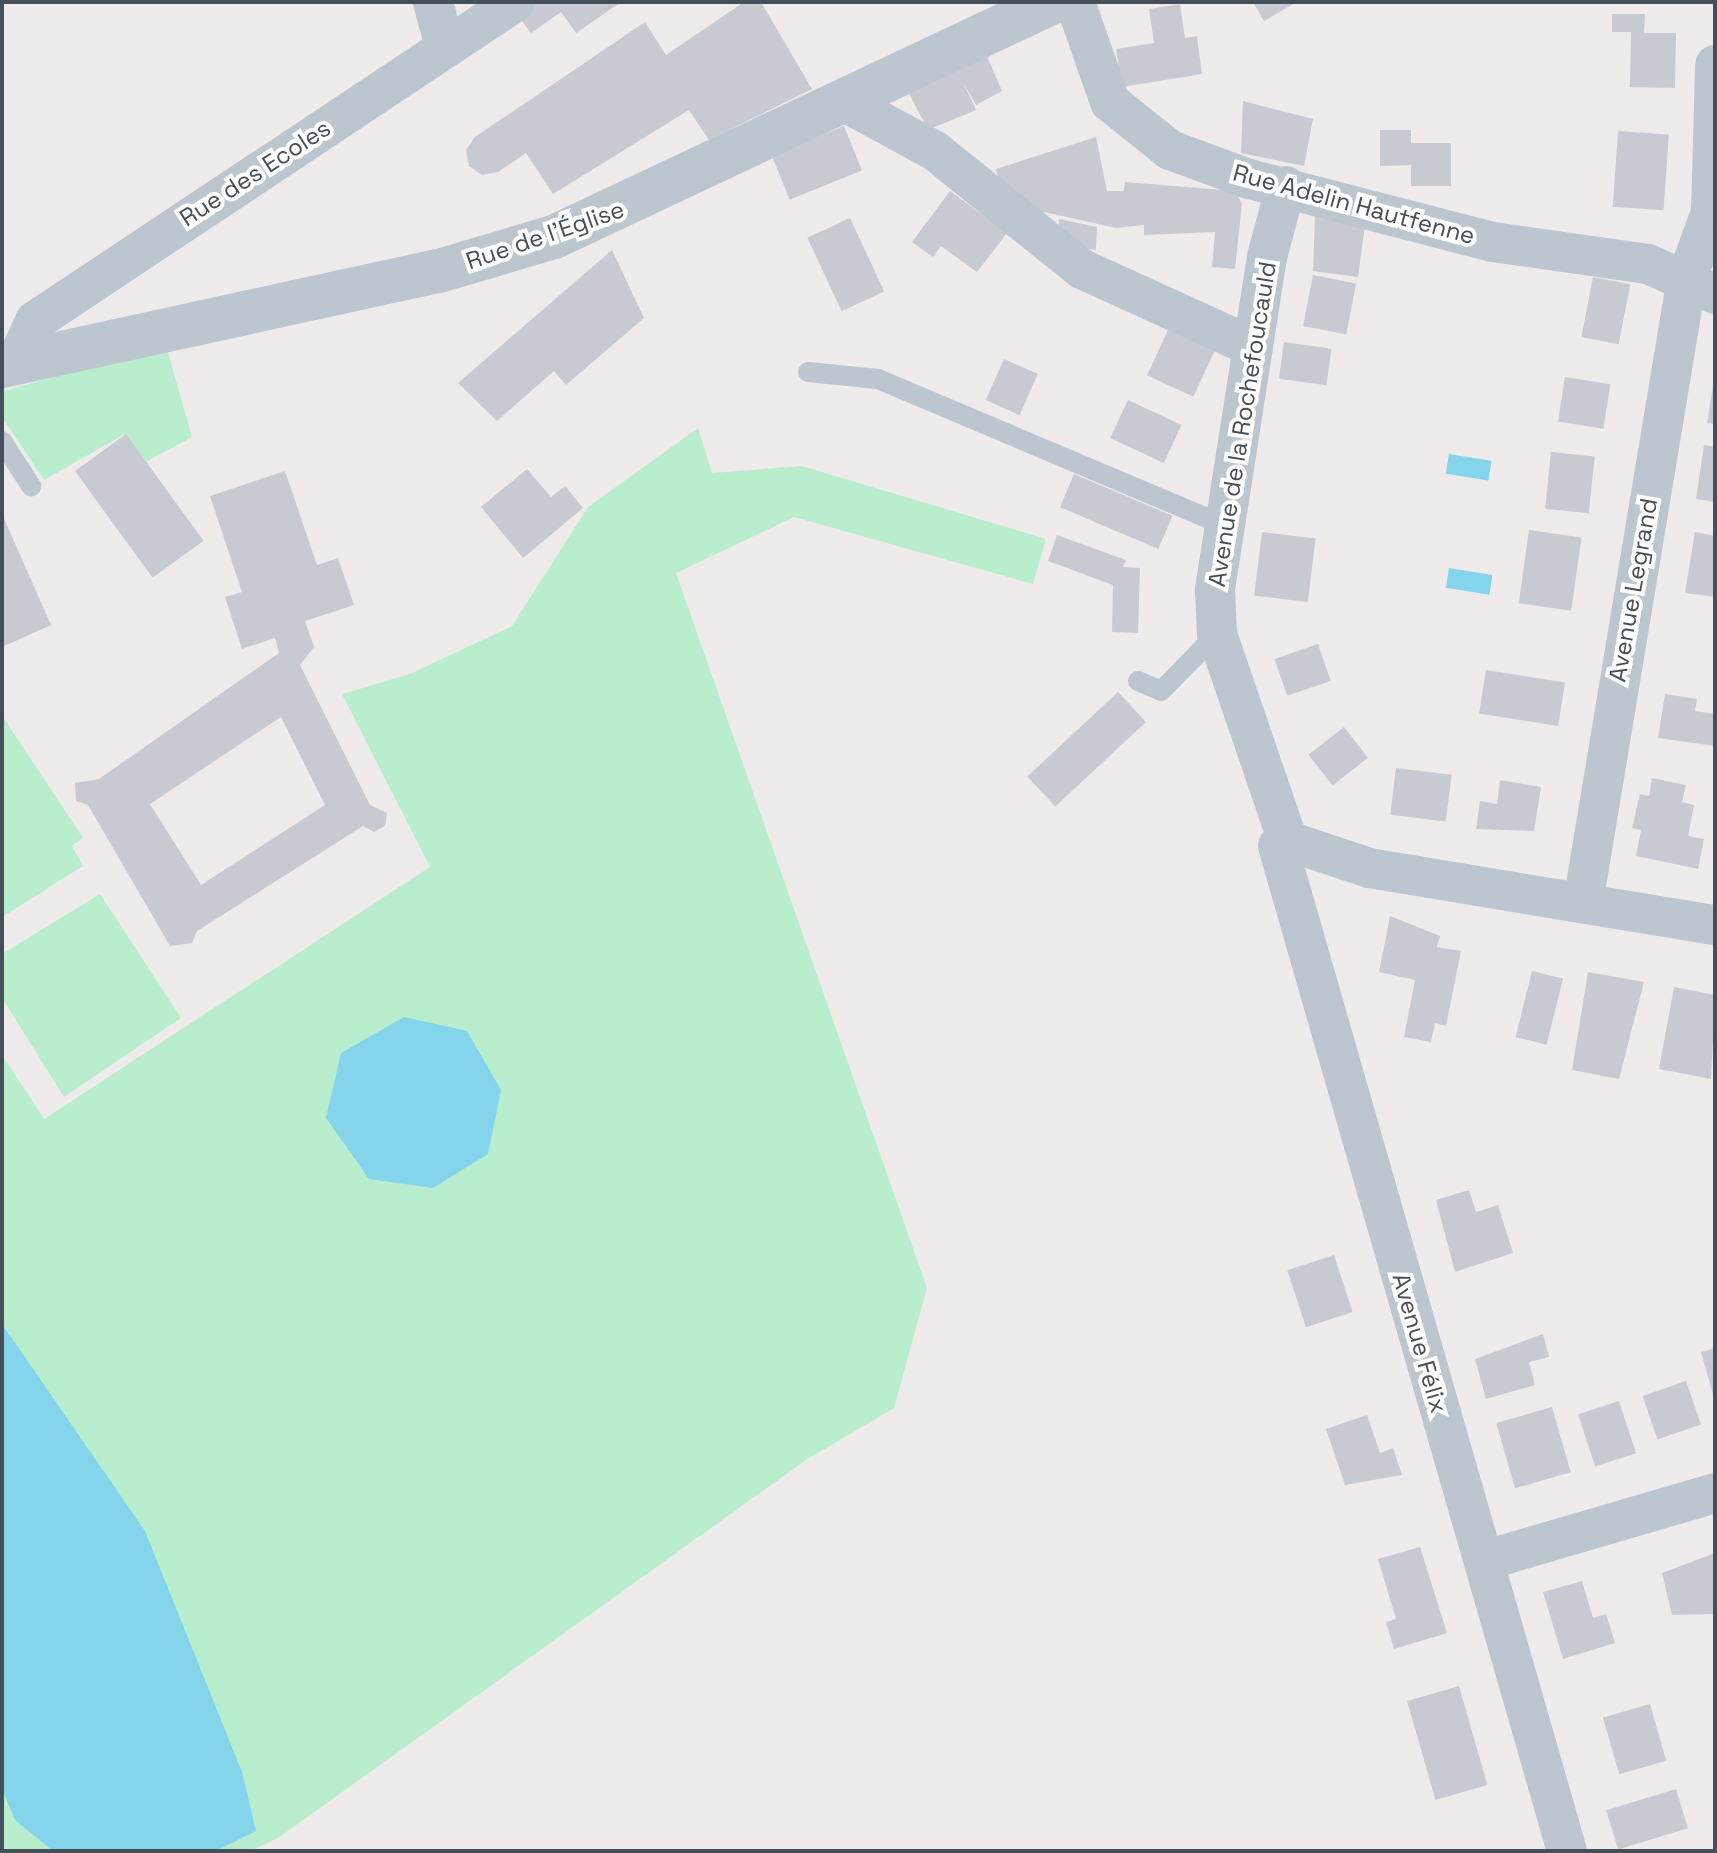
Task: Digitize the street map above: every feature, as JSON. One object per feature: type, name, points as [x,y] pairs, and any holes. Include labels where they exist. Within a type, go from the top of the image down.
[{"type":"street","points":[[433,2],[445,47]]},
{"type":"street","name":"Rue des Ecoles","points":[[9,365],[35,321],[515,2]]},
{"type":"street","name":"Rue de l'Église","points":[[9,365],[439,271],[554,237],[1053,2]]},
{"type":"street","name":"Rue Adelin Hautfenne","points":[[1075,2],[1105,92],[1136,127],[1170,150],[1286,186],[1493,242],[1619,256],[1701,286]]},
{"type":"street","name":"Avenue Legrand","points":[[1583,903],[1701,286],[1711,212],[1715,65]]},
{"type":"street","points":[[843,101],[935,151],[1082,269],[1253,347]]},
{"type":"street","name":"Avenue de la Rochefoucauld","points":[[1286,186],[1253,347],[1223,525],[1217,634],[1288,841]]},
{"type":"street","points":[[1288,841],[1369,868],[1715,925]]},
{"type":"street","name":"Avenue Félix","points":[[1288,841],[1278,846],[1486,1560],[1567,1851]]},
{"type":"street","points":[[1486,1560],[1715,1493]]},
{"type":"lane","points":[[808,372],[893,384],[1223,525]]},
{"type":"lane","points":[[2,441],[31,486]]},
{"type":"lane","points":[[1138,681],[1161,691],[1217,634]]},
{"type":"green space","points":[[166,346],[192,437],[146,462],[125,434],[44,480],[2,417],[4,391]]},
{"type":"green space","points":[[698,428],[712,473],[802,466],[1046,539],[1033,584],[794,517],[676,573],[927,1288],[894,1408],[806,1460],[278,1838],[250,1851],[2,1851],[2,1055],[44,1119],[430,867],[342,694],[410,674],[512,626],[588,507]]},
{"type":"green space","points":[[3,717],[83,838],[72,846],[83,866],[2,917]]},
{"type":"green space","points":[[100,894],[181,1018],[64,1097],[2,998],[2,954]]},
{"type":"water","points":[[1449,454],[1491,461],[1488,480],[1446,474]]},
{"type":"water","points":[[1449,568],[1492,575],[1489,595],[1446,588]]},
{"type":"water","points":[[404,1017],[467,1031],[501,1090],[488,1154],[433,1188],[369,1179],[326,1118],[341,1053]]},
{"type":"water","points":[[2,1324],[145,1531],[242,1772],[256,1831],[216,1851],[53,1851],[15,1820],[2,1789]]},
{"type":"building","points":[[538,2],[621,2],[576,33],[561,12],[531,33],[518,16]]},
{"type":"building","points":[[744,2],[761,2],[812,89],[709,140],[689,110],[553,194],[526,153],[498,172],[482,175],[469,166],[466,150],[475,137],[645,22],[666,55]]},
{"type":"building","points":[[1253,2],[1297,2],[1264,21]]},
{"type":"building","points":[[1180,4],[1185,38],[1197,36],[1202,74],[1122,87],[1116,49],[1154,43],[1149,9]]},
{"type":"building","points":[[1612,14],[1645,14],[1644,33],[1676,33],[1675,88],[1630,87],[1631,32],[1612,32]]},
{"type":"building","points":[[984,49],[1002,91],[976,105],[963,82],[976,110],[928,130],[905,86]]},
{"type":"building","points":[[1243,101],[1313,119],[1304,166],[1241,153]]},
{"type":"building","points":[[844,126],[862,171],[790,200],[772,155]]},
{"type":"building","points":[[1380,130],[1411,130],[1411,143],[1451,143],[1451,186],[1411,186],[1411,165],[1380,166]]},
{"type":"building","points":[[1618,131],[1669,135],[1664,210],[1613,207]]},
{"type":"building","points":[[1096,137],[1107,191],[1124,191],[1125,182],[1235,191],[1242,204],[1235,269],[1212,267],[1215,232],[1144,235],[1144,225],[1116,228],[1004,203],[996,169]]},
{"type":"building","points":[[950,191],[1007,233],[977,272],[941,246],[933,257],[912,242]]},
{"type":"building","points":[[1315,216],[1365,225],[1358,277],[1313,271]]},
{"type":"building","points":[[850,218],[884,291],[842,311],[807,238]]},
{"type":"building","points":[[1059,219],[1097,227],[1096,250],[1059,244]]},
{"type":"building","points":[[612,250],[644,318],[566,385],[554,371],[497,421],[458,383]]},
{"type":"building","points":[[1313,275],[1356,283],[1346,334],[1303,326]]},
{"type":"building","points":[[1593,277],[1630,284],[1619,344],[1581,337]]},
{"type":"building","points":[[1169,328],[1215,350],[1193,397],[1147,375]]},
{"type":"building","points":[[1284,342],[1332,349],[1326,385],[1279,379]]},
{"type":"building","points":[[1004,359],[1038,374],[1019,415],[986,400]]},
{"type":"building","points":[[1565,377],[1610,384],[1603,429],[1558,421]]},
{"type":"building","points":[[1715,387],[1715,424],[1707,423]]},
{"type":"building","points":[[1128,400],[1181,425],[1164,463],[1110,438]]},
{"type":"building","points":[[126,434],[204,541],[153,578],[75,471]]},
{"type":"building","points":[[1704,445],[1715,447],[1715,502],[1696,499]]},
{"type":"building","points":[[1551,452],[1595,457],[1589,513],[1545,509]]},
{"type":"building","points":[[527,469],[551,497],[565,486],[583,508],[523,558],[481,507]]},
{"type":"building","points":[[285,471],[317,565],[338,558],[354,605],[305,621],[314,647],[300,665],[370,805],[387,813],[385,826],[374,832],[363,826],[197,931],[192,943],[170,946],[88,805],[76,801],[75,783],[99,779],[279,653],[275,638],[242,649],[225,597],[242,592],[210,496]],"holes":[[[281,717],[325,805],[201,885],[150,804]]]},
{"type":"building","points":[[1074,474],[1172,516],[1158,549],[1060,507]]},
{"type":"building","points":[[2,514],[51,625],[2,647]]},
{"type":"building","points":[[1529,530],[1581,537],[1571,611],[1519,603]]},
{"type":"building","points":[[1262,532],[1316,539],[1308,602],[1254,596]]},
{"type":"building","points":[[1695,532],[1715,536],[1715,597],[1685,593]]},
{"type":"building","points":[[1057,535],[1126,560],[1123,567],[1140,568],[1138,633],[1112,632],[1113,585],[1048,561]]},
{"type":"building","points":[[1318,644],[1331,681],[1287,696],[1275,659]]},
{"type":"building","points":[[1486,670],[1565,683],[1558,726],[1479,713]]},
{"type":"building","points":[[1118,692],[1146,722],[1055,807],[1027,777]]},
{"type":"building","points":[[1665,694],[1697,699],[1695,711],[1715,714],[1715,746],[1658,738]]},
{"type":"building","points":[[1344,727],[1368,758],[1333,785],[1309,755]]},
{"type":"building","points":[[1396,768],[1452,775],[1446,821],[1390,815]]},
{"type":"building","points":[[1652,778],[1686,785],[1682,802],[1694,805],[1688,836],[1704,839],[1698,869],[1636,856],[1641,830],[1632,828],[1640,794],[1649,796]]},
{"type":"building","points":[[1500,780],[1541,787],[1534,831],[1476,829],[1480,801],[1497,804]]},
{"type":"building","points":[[1390,916],[1440,936],[1437,947],[1461,951],[1446,1026],[1435,1023],[1431,1042],[1404,1037],[1415,980],[1379,972]]},
{"type":"building","points":[[1532,971],[1563,979],[1547,1045],[1516,1037]]},
{"type":"building","points":[[1588,972],[1644,982],[1619,1079],[1572,1070]]},
{"type":"building","points":[[1674,987],[1715,995],[1711,1079],[1659,1069]]},
{"type":"building","points":[[1469,1190],[1476,1212],[1498,1205],[1513,1253],[1455,1272],[1436,1200]]},
{"type":"building","points":[[1334,1255],[1353,1312],[1306,1327],[1287,1270]]},
{"type":"building","points":[[1543,1334],[1549,1357],[1529,1362],[1535,1385],[1486,1399],[1475,1359]]},
{"type":"building","points":[[1715,1348],[1715,1398],[1714,1398],[1701,1352]]},
{"type":"building","points":[[1686,1381],[1701,1424],[1657,1439],[1643,1396]]},
{"type":"building","points":[[1619,1401],[1636,1453],[1595,1467],[1578,1414]]},
{"type":"building","points":[[1552,1407],[1571,1472],[1515,1488],[1496,1423]]},
{"type":"building","points":[[1367,1415],[1380,1453],[1393,1448],[1402,1475],[1345,1485],[1326,1429]]},
{"type":"building","points":[[1420,1547],[1447,1633],[1394,1649],[1386,1622],[1396,1619],[1378,1559]]},
{"type":"building","points":[[1715,1553],[1715,1614],[1672,1615],[1662,1573]]},
{"type":"building","points":[[1582,1581],[1593,1618],[1606,1614],[1615,1643],[1563,1659],[1543,1592]]},
{"type":"building","points":[[1459,1686],[1487,1785],[1435,1800],[1407,1701]]},
{"type":"building","points":[[1650,1704],[1666,1761],[1619,1774],[1603,1718]]},
{"type":"building","points":[[1676,1789],[1688,1828],[1618,1850],[1606,1810]]}]
